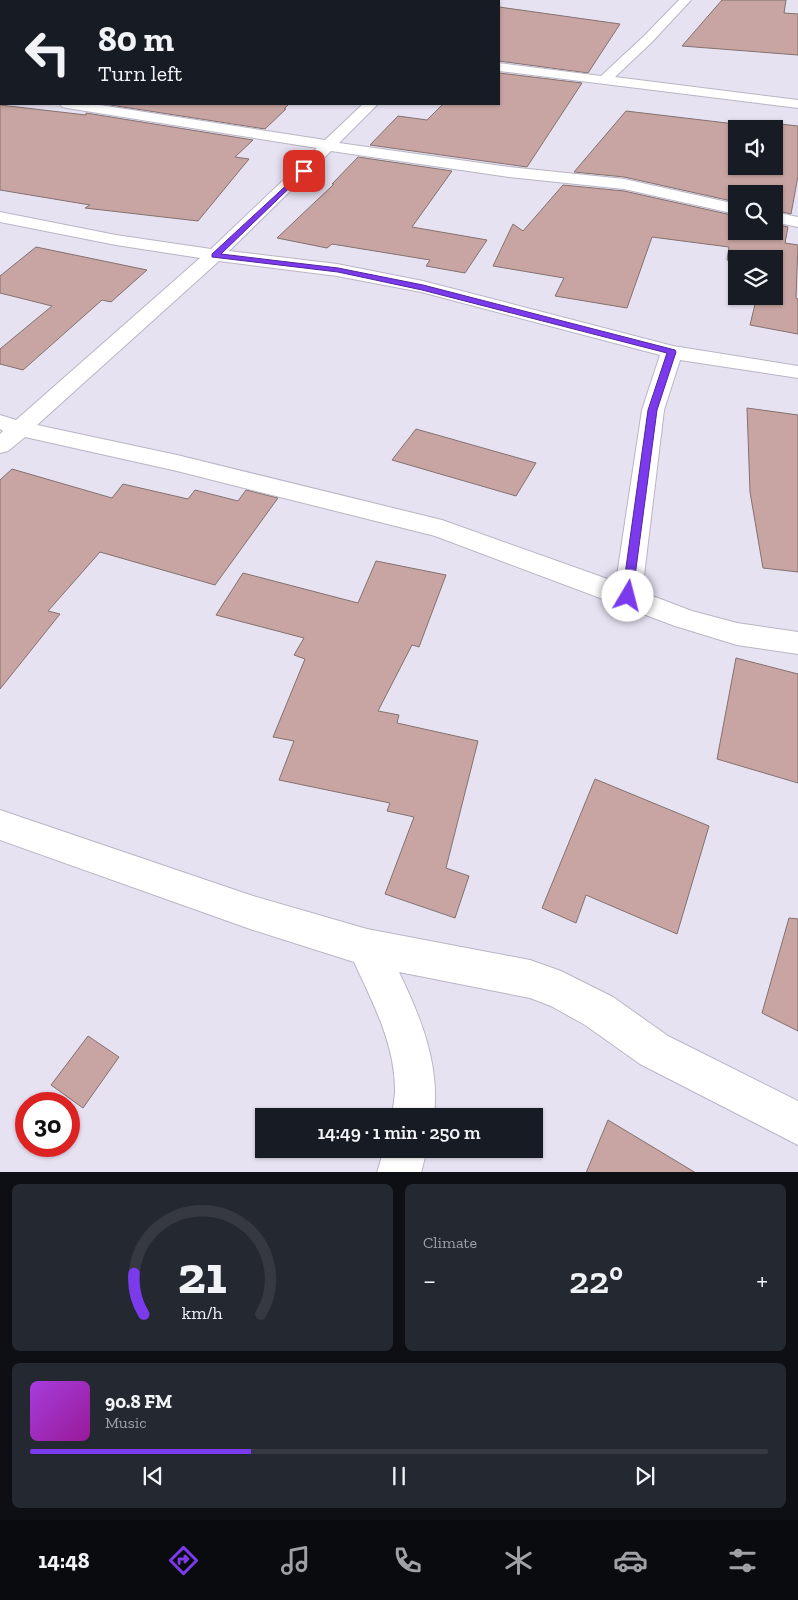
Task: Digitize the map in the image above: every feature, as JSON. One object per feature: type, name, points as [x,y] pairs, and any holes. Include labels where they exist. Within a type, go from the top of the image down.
[{"type":"street","points":[[604,80],[648,39],[685,0]]},
{"type":"street","points":[[500,67],[798,104]]},
{"type":"street","points":[[73,105],[509,172],[624,184],[728,206]]},
{"type":"street","points":[[0,446],[11,425],[215,256],[371,105]]},
{"type":"street","points":[[0,217],[116,240],[215,256],[338,270],[423,287],[672,352],[798,372]]},
{"type":"street","points":[[783,219],[798,222]]},
{"type":"street","points":[[628,596],[653,410],[672,352]]},
{"type":"street","points":[[11,425],[177,463],[442,529],[628,596],[685,619],[737,634],[798,643]]},
{"type":"street","points":[[0,825],[253,912],[367,947],[530,979],[560,990],[599,1011],[654,1050],[798,1124]]},
{"type":"street","points":[[367,947],[400,1020],[412,1056],[416,1102],[415,1108]]},
{"type":"street","points":[[399,1172],[403,1158]]},
{"type":"building","points":[[722,0],[786,0],[784,13],[798,14],[798,55],[682,46]]},
{"type":"building","points":[[500,7],[620,24],[588,73],[500,61]]},
{"type":"building","points":[[500,73],[582,83],[527,167],[370,145],[398,116],[427,120],[442,105],[500,105]]},
{"type":"building","points":[[0,105],[86,115],[86,113],[253,140],[235,157],[249,159],[198,221],[85,208],[90,205],[0,190]]},
{"type":"building","points":[[110,105],[288,105],[265,129]]},
{"type":"building","points":[[626,111],[728,123],[728,175],[783,175],[783,124],[798,126],[798,176],[791,214],[783,212],[783,185],[728,185],[728,200],[624,177],[574,172]]},
{"type":"building","points":[[358,157],[452,171],[412,227],[487,240],[465,273],[426,266],[430,260],[332,244],[327,248],[277,238],[334,184],[332,184]]},
{"type":"building","points":[[563,185],[624,191],[728,214],[728,240],[783,240],[783,226],[788,227],[785,243],[798,245],[796,298],[798,299],[798,334],[750,325],[755,305],[783,305],[783,250],[729,250],[729,247],[652,237],[627,308],[555,296],[564,278],[493,266],[513,224],[523,231]]},
{"type":"building","points":[[36,247],[147,270],[111,302],[102,300],[23,370],[0,364],[0,349],[52,306],[0,293],[0,276]]},
{"type":"building","points":[[747,408],[798,415],[798,572],[763,568],[750,492]]},
{"type":"building","points":[[416,429],[536,463],[516,496],[392,460]]},
{"type":"building","points":[[12,469],[112,498],[123,484],[188,499],[195,490],[238,501],[246,490],[278,498],[215,585],[100,552],[48,611],[60,614],[0,689],[0,480]]},
{"type":"building","points":[[376,561],[446,575],[419,647],[412,645],[378,711],[399,715],[397,723],[478,741],[446,868],[469,876],[455,918],[385,894],[414,817],[387,811],[390,803],[279,780],[294,741],[273,737],[305,659],[294,655],[304,638],[216,615],[243,573],[358,603]]},
{"type":"building","points":[[736,658],[798,674],[798,783],[717,759]]},
{"type":"building","points":[[595,779],[709,826],[677,934],[586,895],[576,923],[542,908]]},
{"type":"building","points":[[789,918],[798,919],[798,1031],[762,1013]]},
{"type":"building","points":[[88,1036],[119,1057],[83,1108],[80,1106],[80,1092],[61,1092],[51,1085]]},
{"type":"building","points":[[608,1120],[694,1172],[586,1172]]},
{"type":"route","points":[[304,171],[215,256],[338,270],[423,287],[539,319],[606,334],[672,352],[653,410],[628,596]]}]
